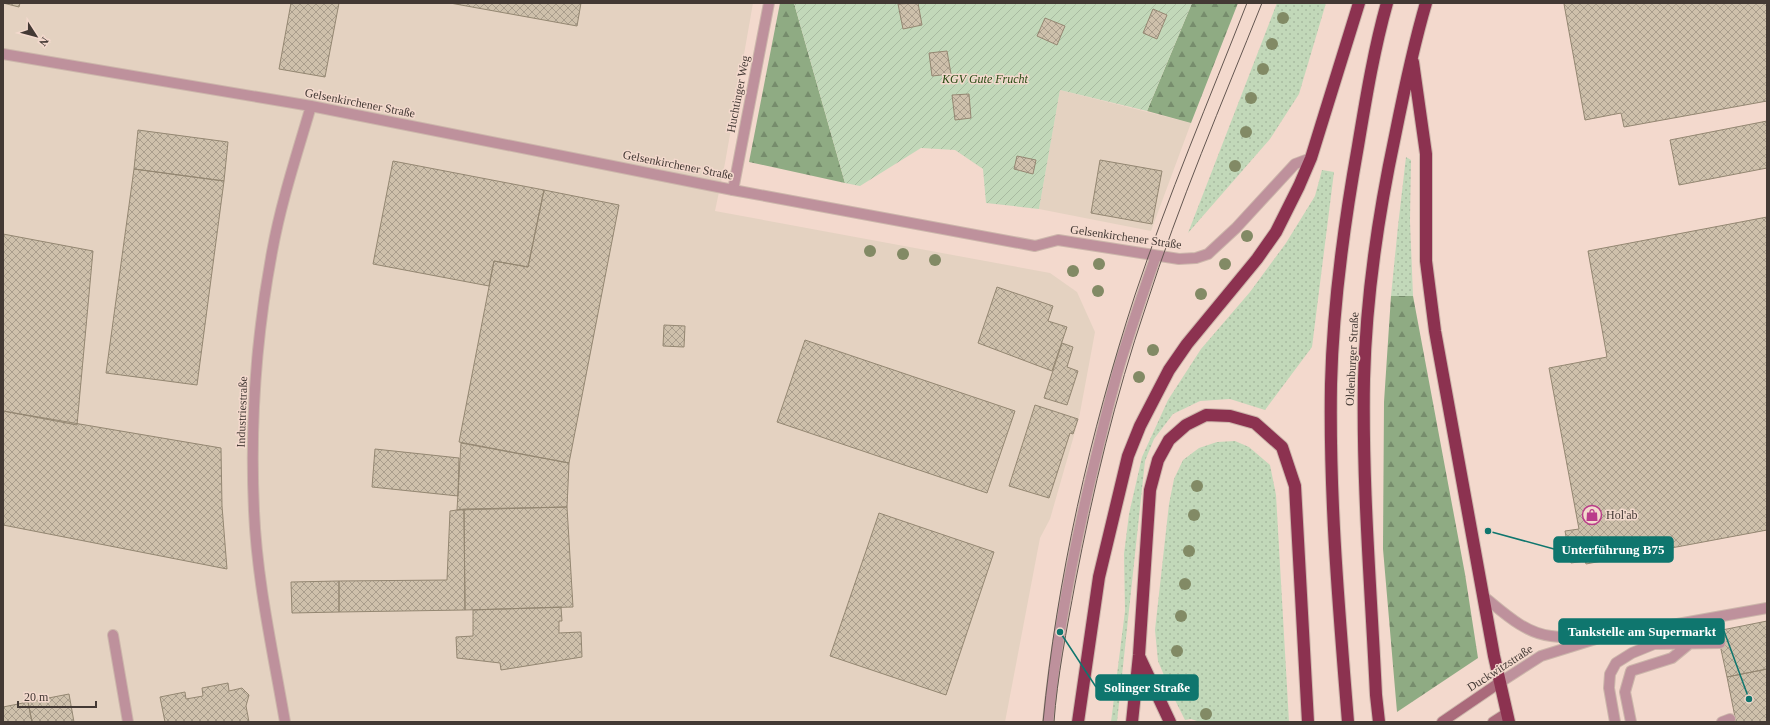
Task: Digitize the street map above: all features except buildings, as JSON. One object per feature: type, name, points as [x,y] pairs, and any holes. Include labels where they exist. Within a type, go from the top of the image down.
[{"type":"highway","points":[[1078,722],[1099,578],[1128,456],[1140,426],[1169,370],[1186,344],[1257,259],[1276,232],[1300,186],[1311,158],[1359,3]]},
{"type":"highway","name":"Oldenburger Straße","points":[[1348,719],[1332,514],[1331,383],[1336,297],[1346,211],[1363,115],[1387,3]]},
{"type":"highway","name":"Oldenburger Straße","points":[[1379,722],[1376,695],[1364,451],[1364,378],[1369,303],[1377,229],[1412,52],[1426,3]]},
{"type":"highway","points":[[1412,52],[1426,154],[1426,261],[1435,331],[1499,683],[1508,718]]},
{"type":"highway","points":[[1132,722],[1139,655],[1150,490],[1158,460],[1169,440],[1186,425],[1206,415],[1230,416],[1255,423],[1282,447],[1295,486],[1308,722]]},
{"type":"highway","points":[[1139,655],[1170,722]]},
{"type":"main road","name":"Duckwitzstraße","points":[[1442,722],[1499,683]]},
{"type":"main road","points":[[1493,722],[1508,718]]},
{"type":"street","name":"Huchtinger Weg","points":[[733,190],[769,3]]},
{"type":"street","name":"Gelsenkirchener Straße","points":[[3,54],[311,106],[733,190],[1035,246],[1058,240],[1179,259],[1196,258],[1208,254],[1236,228],[1295,164],[1311,158]]},
{"type":"street","name":"Industriestraße","points":[[285,722],[260,580],[254,511],[253,407],[257,353],[272,251],[283,203],[311,106]]},
{"type":"street","points":[[1048,722],[1068,587],[1105,419],[1122,358],[1156,256]]},
{"type":"street","name":"Duckwitzstraße","points":[[1483,596],[1502,612],[1528,629],[1550,636],[1599,638]]},
{"type":"street","name":"Duckwitzstraße","points":[[1499,683],[1541,656],[1599,638],[1767,608]]},
{"type":"street","points":[[1631,722],[1625,692],[1631,671],[1672,658],[1689,644],[1690,622]]},
{"type":"street","points":[[1654,644],[1667,626]]},
{"type":"street","points":[[113,635],[128,722]]},
{"type":"street","points":[[1615,722],[1609,688],[1610,674],[1616,663],[1632,653],[1654,644],[1720,643]]},
{"type":"shaded area","points":[[3,3],[753,3],[725,163],[715,211],[1050,273],[1077,292],[1095,332],[1079,418],[1050,519],[1040,538],[1005,722],[3,722]]},
{"type":"shaded area","points":[[1060,90],[1191,123],[1151,231],[1039,209]]},
{"type":"green space","points":[[780,3],[794,3],[845,183],[749,162]]},
{"type":"green space","name":"KGV Gute Frucht","points":[[794,3],[1192,3],[1147,111],[1060,90],[1039,209],[986,203],[983,169],[955,150],[921,148],[860,186],[845,183]]},
{"type":"green space","points":[[1192,3],[1238,3],[1191,123],[1147,111]]},
{"type":"green space","points":[[1277,3],[1326,3],[1299,94],[1270,139],[1188,233]]},
{"type":"green space","points":[[1406,157],[1411,160],[1410,221],[1413,296],[1391,296],[1398,226]]},
{"type":"green space","points":[[1322,170],[1334,172],[1312,347],[1265,410],[1230,399],[1200,401],[1173,414],[1154,439],[1145,461],[1117,722],[1111,722],[1125,611],[1124,554],[1129,514],[1142,457],[1168,400],[1201,349],[1250,292],[1286,243],[1315,196]]},
{"type":"green space","points":[[1391,296],[1413,296],[1465,574],[1478,658],[1397,712],[1383,549],[1384,402]]},
{"type":"green space","points":[[1235,441],[1249,447],[1270,465],[1276,495],[1289,722],[1200,722],[1191,719],[1185,720],[1158,661],[1155,630],[1169,504],[1174,479],[1183,460],[1199,448],[1217,442]]},
{"type":"tram line","points":[[1043,722],[1049,668],[1066,560],[1090,453],[1119,347],[1135,295],[1175,185],[1247,3]]},
{"type":"tram line","points":[[1054,722],[1057,688],[1082,549],[1097,479],[1124,375],[1172,229],[1262,3]]},
{"type":"place","name":"Hol'ab","points":[[1592,515]]},
{"type":"place","name":"Unterführung B75","points":[[1488,531]]},
{"type":"place","name":"Solinger Straße","points":[[1060,632]]},
{"type":"place","name":"Tankstelle am Supermarkt","points":[[1749,699]]}]
